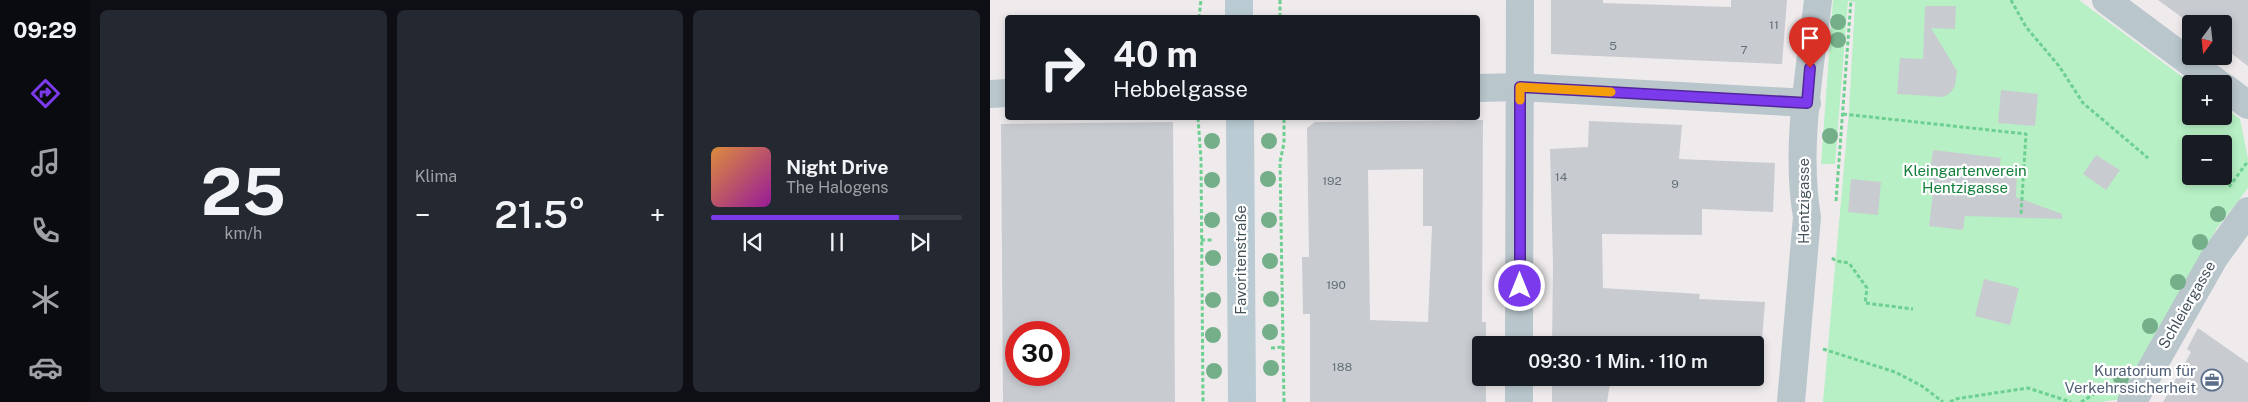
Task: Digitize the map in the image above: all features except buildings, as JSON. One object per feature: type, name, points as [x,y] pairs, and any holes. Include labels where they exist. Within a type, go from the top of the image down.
[{"type":"main road","points":[[1239,0],[1239,15]]},
{"type":"main road","name":"Favoritenstraße","points":[[1240,120],[1242,402]]},
{"type":"street","points":[[1520,0],[1520,336]]},
{"type":"street","name":"Hentzigasse","points":[[1791,402],[1807,217],[1802,189],[1807,103],[1818,0]]},
{"type":"street","points":[[2106,0],[2207,75]]},
{"type":"street","points":[[1480,88],[1520,87],[1807,103]]},
{"type":"street","points":[[990,94],[1005,93]]},
{"type":"street","points":[[2232,93],[2248,105]]},
{"type":"street","name":"Schleiergasse","points":[[2121,393],[2138,394],[2214,258],[2248,211]]},
{"type":"street","points":[[1519,386],[1519,402]]},
{"type":"path","points":[[1200,15],[1201,0]]},
{"type":"path","points":[[1280,0],[1280,15]]},
{"type":"path","points":[[1807,217],[1834,217],[1851,0]]},
{"type":"path","points":[[2011,0],[2026,27],[2059,66],[2083,103],[2148,158]]},
{"type":"path","points":[[1843,114],[2026,134],[2021,214]]},
{"type":"path","points":[[1198,120],[1201,159],[1203,402]]},
{"type":"path","points":[[1284,120],[1284,143],[1280,162],[1284,402]]},
{"type":"path","points":[[1836,261],[1849,263],[1867,288],[1865,303],[1913,309]]},
{"type":"path","points":[[1797,336],[1807,337],[1825,351],[1895,372],[1922,386],[1943,402]]},
{"type":"path","points":[[1950,402],[1955,399],[2028,388],[2071,402]]},
{"type":"path","points":[[2081,402],[2121,393]]},
{"type":"green space","name":"Kleingartenverein Hentzigasse","points":[[1833,0],[2079,0],[2182,77],[2182,125],[2232,125],[2232,113],[2240,119],[2248,159],[2248,188],[2217,228],[2121,399],[2102,402],[1823,402],[1849,111],[1855,2],[1848,1],[1835,164],[1821,164]]},
{"type":"slow traffic","points":[[1520,100],[1520,87],[1611,92]]},
{"type":"place","name":"Kuratorium für Verkehrssicherheit","points":[[2212,380]]},
{"type":"route","points":[[1520,286],[1520,87],[1807,103],[1810,68]]}]
